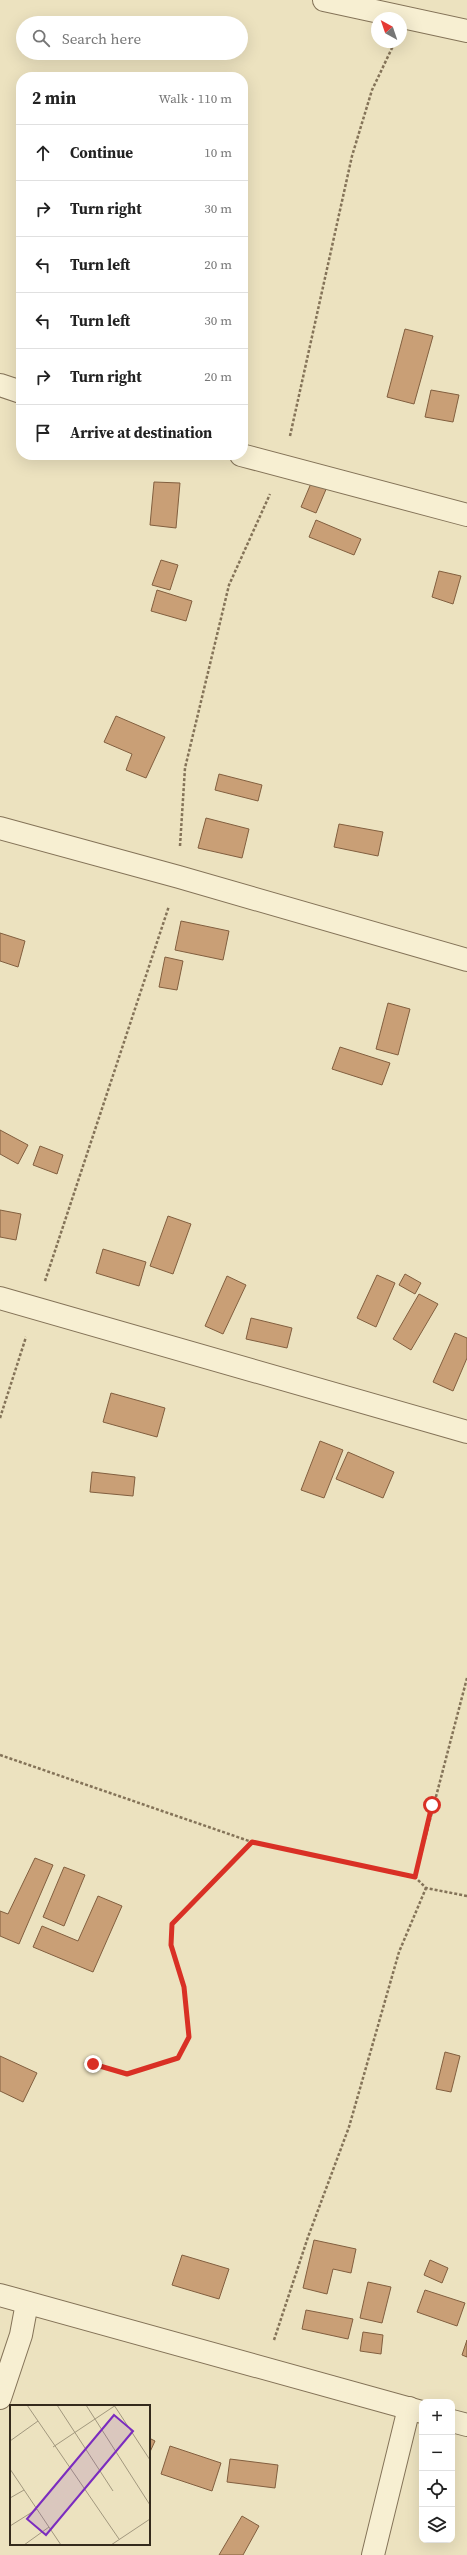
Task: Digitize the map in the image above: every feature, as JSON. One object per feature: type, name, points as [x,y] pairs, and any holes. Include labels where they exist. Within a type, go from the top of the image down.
[{"type":"street","points":[[324,0],[467,31]]},
{"type":"street","points":[[0,385],[16,390]]},
{"type":"street","points":[[248,457],[467,515]]},
{"type":"street","points":[[0,828],[179,877],[467,960]]},
{"type":"street","points":[[0,1298],[36,1307],[467,1432]]},
{"type":"street","points":[[0,2295],[415,2410],[373,2555]]},
{"type":"street","points":[[0,2398],[21,2335],[27,2303]]},
{"type":"street","points":[[455,2422],[467,2425]]},
{"type":"path","points":[[0,1418],[179,877]]},
{"type":"path","points":[[415,1877],[467,1678]]},
{"type":"path","points":[[0,1755],[252,1842],[415,1877],[426,1888],[467,1896]]},
{"type":"path","points":[[84,2062],[127,2074],[178,2058],[189,2037],[184,1987],[171,1945],[172,1924],[252,1842]]},
{"type":"path","points":[[265,2368],[308,2237],[349,2127],[399,1952],[426,1888]]},
{"type":"building","points":[[405,329],[433,336],[414,404],[387,397]]},
{"type":"building","points":[[431,390],[459,395],[453,422],[425,417]]},
{"type":"building","points":[[312,481],[327,487],[316,513],[301,507]]},
{"type":"building","points":[[154,482],[180,483],[176,528],[150,525]]},
{"type":"building","points":[[316,520],[361,539],[354,555],[309,537]]},
{"type":"building","points":[[161,560],[178,565],[170,590],[152,585]]},
{"type":"building","points":[[439,571],[461,576],[453,604],[432,597]]},
{"type":"building","points":[[157,590],[192,601],[186,621],[151,611]]},
{"type":"building","points":[[116,716],[165,737],[146,778],[126,770],[132,754],[104,742]]},
{"type":"building","points":[[219,774],[262,785],[258,801],[215,790]]},
{"type":"building","points":[[206,818],[249,829],[242,858],[198,848]]},
{"type":"building","points":[[339,824],[383,832],[378,856],[334,847]]},
{"type":"building","points":[[181,921],[229,931],[223,960],[175,950]]},
{"type":"building","points":[[0,933],[25,941],[18,967],[0,961]]},
{"type":"building","points":[[165,957],[183,961],[177,990],[159,987]]},
{"type":"building","points":[[388,1003],[410,1009],[398,1055],[376,1049]]},
{"type":"building","points":[[340,1047],[390,1063],[382,1085],[332,1069]]},
{"type":"building","points":[[0,1130],[28,1145],[18,1164],[0,1154]]},
{"type":"building","points":[[40,1146],[63,1155],[57,1174],[33,1165]]},
{"type":"building","points":[[0,1210],[21,1214],[16,1240],[0,1237]]},
{"type":"building","points":[[168,1216],[191,1224],[173,1274],[150,1266]]},
{"type":"building","points":[[103,1249],[146,1262],[139,1286],[96,1273]]},
{"type":"building","points":[[405,1274],[421,1283],[415,1294],[399,1285]]},
{"type":"building","points":[[377,1275],[395,1283],[376,1327],[357,1318]]},
{"type":"building","points":[[227,1276],[246,1285],[223,1334],[205,1326]]},
{"type":"building","points":[[419,1294],[438,1304],[411,1350],[393,1339]]},
{"type":"building","points":[[251,1318],[292,1328],[287,1348],[246,1339]]},
{"type":"building","points":[[455,1333],[467,1338],[467,1358],[453,1391],[433,1382]]},
{"type":"building","points":[[111,1393],[165,1408],[157,1437],[103,1422]]},
{"type":"building","points":[[320,1441],[343,1450],[324,1498],[301,1490]]},
{"type":"building","points":[[348,1452],[394,1472],[383,1498],[336,1479]]},
{"type":"building","points":[[92,1472],[135,1477],[133,1496],[90,1492]]},
{"type":"building","points":[[35,1858],[53,1865],[19,1944],[0,1936],[0,1911],[8,1914]]},
{"type":"building","points":[[64,1867],[85,1875],[64,1926],[43,1917]]},
{"type":"building","points":[[98,1896],[122,1906],[93,1972],[33,1947],[42,1926],[78,1941]]},
{"type":"building","points":[[445,2052],[460,2056],[451,2092],[436,2089]]},
{"type":"building","points":[[0,2056],[37,2073],[23,2102],[0,2091]]},
{"type":"building","points":[[314,2240],[356,2249],[351,2273],[333,2269],[327,2294],[303,2288]]},
{"type":"building","points":[[182,2255],[229,2269],[219,2299],[172,2285]]},
{"type":"building","points":[[430,2260],[448,2268],[442,2283],[424,2275]]},
{"type":"building","points":[[368,2282],[391,2287],[382,2323],[360,2318]]},
{"type":"building","points":[[425,2290],[465,2303],[457,2326],[417,2312]]},
{"type":"building","points":[[306,2310],[353,2319],[348,2339],[302,2329]]},
{"type":"building","points":[[363,2332],[383,2335],[381,2354],[360,2351]]},
{"type":"building","points":[[467,2340],[467,2357],[462,2355]]},
{"type":"building","points":[[150,2438],[155,2441],[150,2452]]},
{"type":"building","points":[[170,2446],[221,2463],[212,2491],[161,2474]]},
{"type":"building","points":[[230,2459],[278,2465],[275,2488],[227,2482]]},
{"type":"building","points":[[242,2516],[259,2526],[243,2555],[219,2555]]},
{"type":"route","points":[[93,2064],[127,2074],[178,2058],[189,2037],[184,1987],[171,1945],[172,1924],[252,1842],[415,1877],[432,1805]]}]
